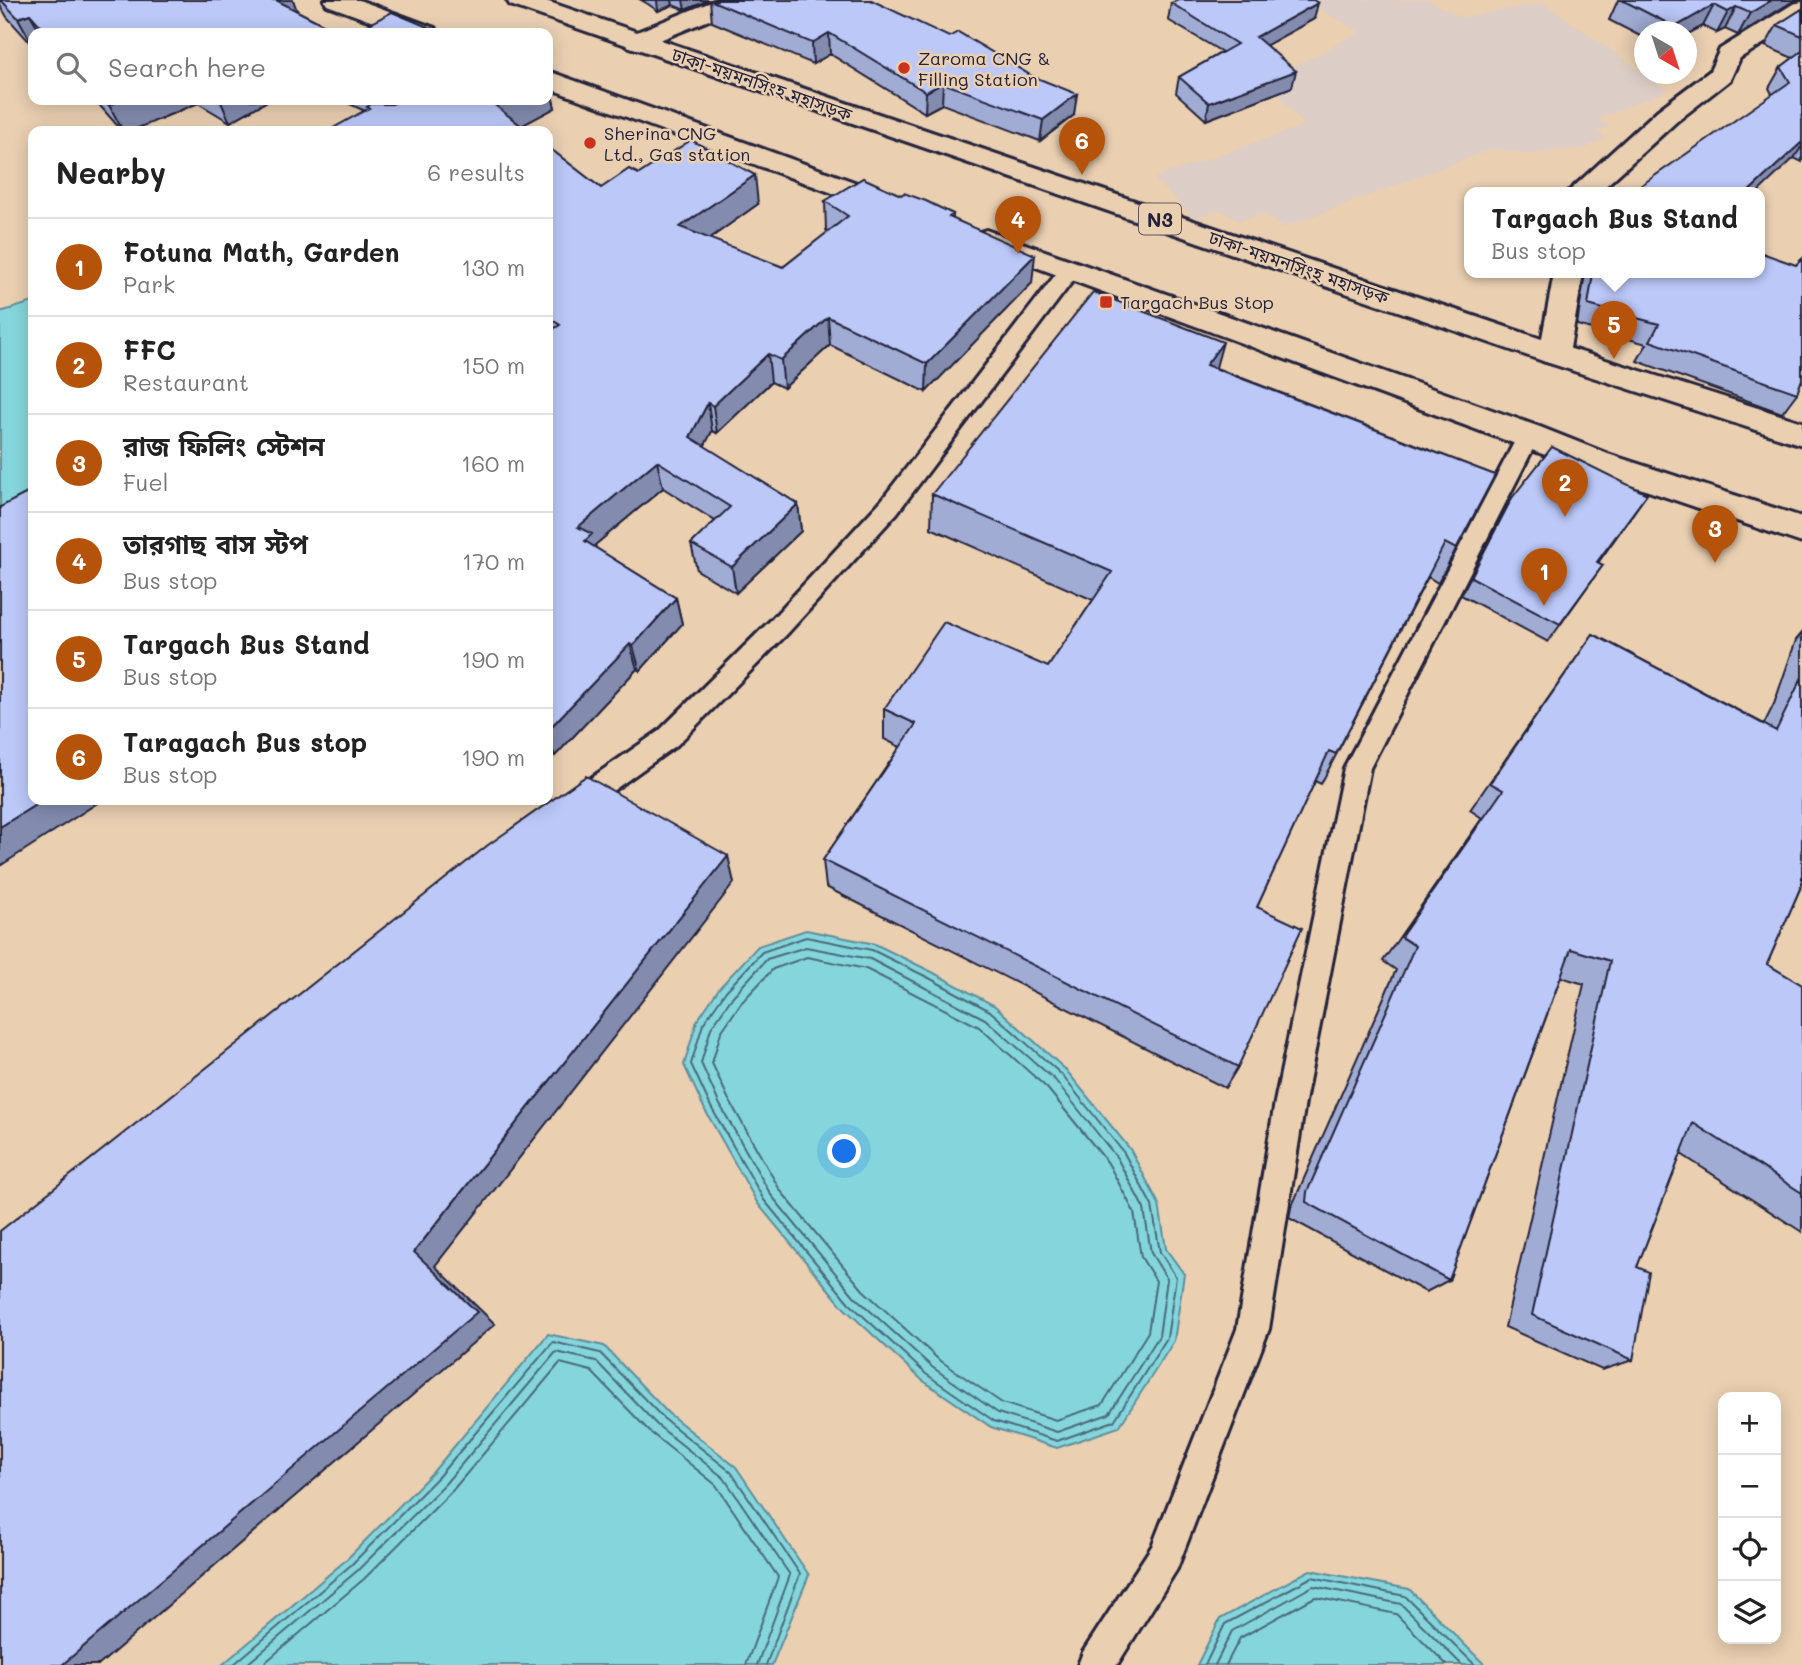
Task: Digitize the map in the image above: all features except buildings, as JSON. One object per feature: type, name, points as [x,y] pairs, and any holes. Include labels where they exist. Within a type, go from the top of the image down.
[{"type":"main road","points":[[336,0],[412,28]]},
{"type":"main road","name":"ঢাকা-ময়মনসিংহ মহাসড়ক","points":[[519,0],[1554,354],[1802,433]]},
{"type":"main road","points":[[636,41],[737,0]]},
{"type":"main road","points":[[1588,187],[1667,116],[1721,75],[1729,54],[1802,9]]},
{"type":"main road","points":[[553,81],[925,217]]},
{"type":"main road","points":[[965,232],[1529,435],[1597,462],[1802,530]]},
{"type":"main road","points":[[1554,354],[1568,278]]},
{"type":"lane","points":[[555,818],[668,738],[779,626],[889,507],[1070,270]]},
{"type":"lane","points":[[1096,1665],[1165,1557],[1253,1329],[1290,1102],[1357,768],[1529,435]]},
{"type":"shaded area","points":[[1304,0],[1428,0],[1462,18],[1544,3],[1634,67],[1634,84],[1659,84],[1667,90],[1597,119],[1609,126],[1597,131],[1605,138],[1584,148],[1528,154],[1492,149],[1284,227],[1262,214],[1239,221],[1220,210],[1194,218],[1154,178],[1305,125],[1267,81],[1360,32]]},
{"type":"water","points":[[28,304],[28,500],[0,508],[0,312]]},
{"type":"water","points":[[806,930],[875,944],[995,1006],[1066,1070],[1130,1149],[1159,1204],[1166,1249],[1184,1274],[1174,1341],[1119,1427],[1057,1448],[991,1427],[922,1380],[844,1308],[758,1204],[705,1110],[684,1065],[697,1021],[720,987],[758,946]]},
{"type":"water","points":[[548,1334],[604,1346],[668,1413],[736,1467],[809,1575],[772,1665],[222,1665],[346,1560],[433,1472]]},
{"type":"water","points":[[1310,1570],[1409,1589],[1485,1665],[1197,1665],[1220,1619]]},
{"type":"place","name":"Zaroma CNG & Filling Station","points":[[904,68]]},
{"type":"place","name":"Sherina CNG Ltd., Gas station","points":[[590,143]]},
{"type":"place","name":"Taragach Bus stop","points":[[1082,175]]},
{"type":"place","name":"তারগাছ বাস স্টপ","points":[[1018,254]]},
{"type":"place","name":"Targach Bus Stop","points":[[1106,302]]},
{"type":"place","name":"Targach Bus Stand","points":[[1614,359]]},
{"type":"place","name":"FFC","points":[[1565,517]]},
{"type":"place","name":"রাজ ফিলিং স্টেশন","points":[[1715,563]]},
{"type":"place","name":"Fotuna Math, Garden","points":[[1544,606]]}]
